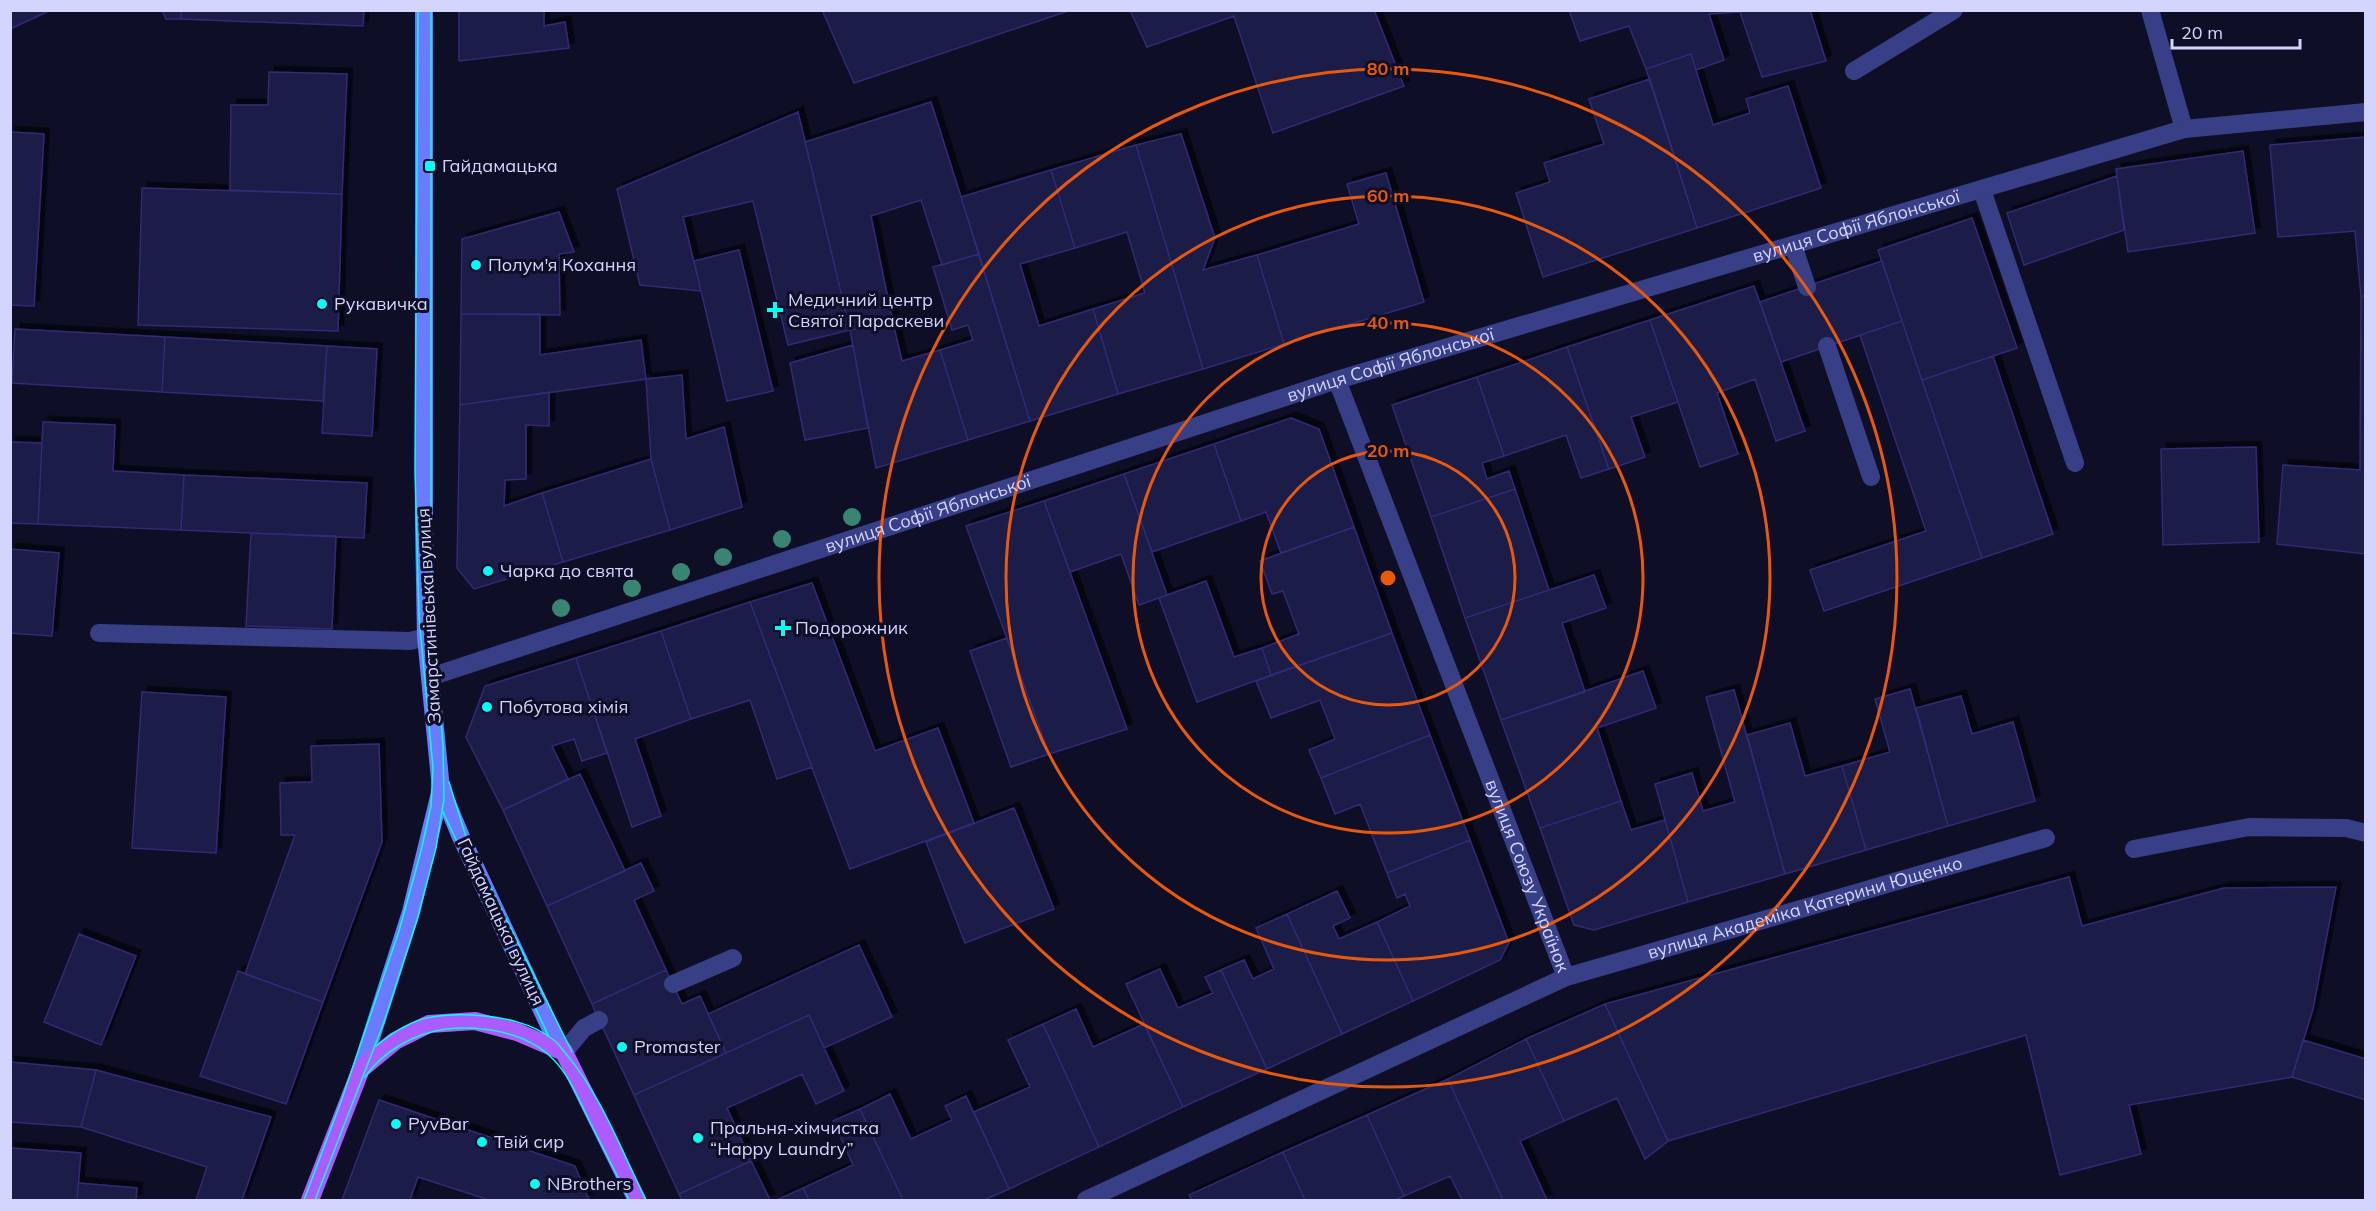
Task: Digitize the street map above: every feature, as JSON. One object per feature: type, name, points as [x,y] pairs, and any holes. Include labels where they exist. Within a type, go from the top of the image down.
[{"type":"main road","name":"Замарстинівська вулиця","points":[[310,1200],[361,1069],[411,912],[441,789],[426,637],[423,500],[424,10]]},
{"type":"main road","name":"Гайдамацька вулиця","points":[[441,789],[461,837],[557,1042],[637,1200]]},
{"type":"main road","name":"Гайдамацька вулиця","points":[[361,1069],[395,1041],[429,1024],[475,1021],[517,1032],[564,1052]]},
{"type":"street","points":[[1854,71],[1954,10]]},
{"type":"street","points":[[2150,10],[2184,129]]},
{"type":"street","name":"вулиця Софії Яблонської","points":[[430,677],[1336,380],[2184,129],[2366,112]]},
{"type":"street","points":[[1982,190],[2075,464]]},
{"type":"street","points":[[1793,245],[1807,287]]},
{"type":"street","points":[[1827,346],[1871,477]]},
{"type":"street","name":"вулиця Союзу Українок","points":[[1086,1200],[1566,977],[1336,380]]},
{"type":"street","points":[[99,633],[410,640],[426,637]]},
{"type":"street","points":[[2134,849],[2249,827],[2346,828],[2366,833]]},
{"type":"street","name":"вулиця Академіка Катерини Ющенко","points":[[1566,977],[2046,838]]},
{"type":"street","points":[[673,984],[732,958]]},
{"type":"street","points":[[564,1052],[584,1028],[599,1020]]},
{"type":"building","points":[[10,10],[51,10],[10,29]]},
{"type":"building","points":[[162,10],[181,10],[181,19],[166,19]]},
{"type":"building","points":[[181,10],[364,10],[363,26],[181,19]]},
{"type":"building","points":[[459,10],[544,10],[544,26],[565,22],[569,48],[459,61]]},
{"type":"building","points":[[828,10],[1071,10],[854,83],[823,12]]},
{"type":"building","points":[[1130,10],[1374,10],[1404,86],[1273,133],[1234,16],[1147,47]]},
{"type":"building","points":[[1569,10],[1810,10],[1826,61],[1762,77],[1740,12],[1709,14],[1724,60],[1696,70],[1691,54],[1646,69],[1629,26],[1580,41]]},
{"type":"building","points":[[1691,54],[1713,125],[1750,113],[1746,99],[1788,86],[1821,188],[1697,228],[1646,69]]},
{"type":"building","points":[[269,72],[347,74],[342,194],[230,190],[231,105],[268,105]]},
{"type":"building","points":[[1650,79],[1697,228],[1543,277],[1516,193],[1550,182],[1544,163],[1604,144],[1589,99]]},
{"type":"building","points":[[931,102],[979,254],[942,265],[921,200],[871,216],[893,323],[850,330],[805,142]]},
{"type":"building","points":[[798,112],[850,330],[788,345],[753,201],[683,217],[701,291],[640,285],[617,189]]},
{"type":"building","points":[[10,132],[44,134],[34,306],[10,305]]},
{"type":"building","points":[[1181,134],[1215,238],[1203,270],[1257,255],[1284,344],[1203,369],[1136,145]]},
{"type":"building","points":[[2366,137],[2366,296],[2361,296],[2355,231],[2278,237],[2270,145]]},
{"type":"building","points":[[1136,145],[1203,369],[1118,394],[1093,309],[1145,293],[1127,232],[1075,248],[1051,170]]},
{"type":"building","points":[[2243,151],[2255,233],[2128,252],[2116,169]]},
{"type":"building","points":[[1051,170],[1075,248],[1020,264],[1039,326],[1093,309],[1118,394],[1030,421],[961,197]]},
{"type":"building","points":[[1386,173],[1424,302],[1284,344],[1257,255],[1359,224],[1347,184]]},
{"type":"building","points":[[2117,176],[2124,230],[2024,265],[2007,213]]},
{"type":"building","points":[[142,188],[342,194],[338,331],[138,325]]},
{"type":"building","points":[[559,212],[574,252],[559,254],[560,315],[461,314],[462,239]]},
{"type":"building","points":[[1972,218],[2017,348],[1922,380],[1878,250]]},
{"type":"building","points":[[739,250],[773,391],[727,401],[694,261]]},
{"type":"building","points":[[979,254],[1030,421],[968,440],[940,350],[973,340],[968,325],[952,330],[933,267]]},
{"type":"building","points":[[1882,261],[1902,321],[1781,362],[1760,302]]},
{"type":"building","points":[[1754,286],[1805,431],[1776,441],[1755,379],[1717,393],[1738,454],[1700,467],[1650,320]]},
{"type":"building","points":[[2361,296],[2366,296],[2366,554],[2277,544],[2283,465],[2360,470]]},
{"type":"building","points":[[461,314],[540,314],[540,355],[641,340],[646,379],[460,405]]},
{"type":"building","points":[[1650,320],[1678,402],[1631,417],[1645,457],[1609,469],[1567,347]]},
{"type":"building","points":[[1902,321],[1982,558],[1824,611],[1810,570],[1926,531],[1860,335]]},
{"type":"building","points":[[893,323],[902,361],[940,350],[968,440],[876,468],[850,330]]},
{"type":"building","points":[[15,329],[165,337],[162,392],[12,383]]},
{"type":"building","points":[[165,337],[327,346],[323,401],[162,392]]},
{"type":"building","points":[[853,345],[868,428],[805,440],[790,363]]},
{"type":"building","points":[[327,346],[377,349],[372,436],[322,433]]},
{"type":"building","points":[[1567,347],[1609,469],[1581,478],[1566,435],[1504,456],[1477,377]]},
{"type":"building","points":[[1993,356],[2053,534],[1982,558],[1922,380]]},
{"type":"building","points":[[682,375],[686,439],[724,427],[742,507],[670,530],[651,459],[646,379]]},
{"type":"building","points":[[1477,377],[1504,456],[1482,463],[1487,479],[1509,471],[1515,489],[1431,517],[1392,405]]},
{"type":"building","points":[[549,392],[549,426],[526,425],[526,479],[505,480],[504,506],[542,493],[563,562],[474,589],[457,568],[460,405]]},
{"type":"building","points":[[1291,418],[1319,429],[1354,527],[1281,553],[1266,512],[1241,521],[1214,444]]},
{"type":"building","points":[[43,422],[115,425],[113,471],[184,475],[181,530],[38,524]]},
{"type":"building","points":[[10,442],[42,443],[38,524],[10,523]]},
{"type":"building","points":[[1214,444],[1241,521],[1152,552],[1124,474]]},
{"type":"building","points":[[2256,447],[2259,542],[2163,545],[2161,449]]},
{"type":"building","points":[[651,459],[670,530],[563,562],[542,493]]},
{"type":"building","points":[[1124,474],[1167,595],[1139,605],[1121,554],[1070,572],[1044,501]]},
{"type":"building","points":[[184,475],[367,483],[364,538],[181,530]]},
{"type":"building","points":[[1515,489],[1549,590],[1465,618],[1431,517]]},
{"type":"building","points":[[1044,501],[1127,729],[1049,754],[966,526]]},
{"type":"building","points":[[1354,527],[1392,633],[1271,675],[1262,648],[1299,634],[1283,591],[1272,594],[1260,561]]},
{"type":"building","points":[[251,533],[336,536],[332,629],[246,626]]},
{"type":"building","points":[[10,549],[59,553],[52,636],[10,633]]},
{"type":"building","points":[[1594,575],[1606,608],[1562,623],[1585,692],[1501,720],[1465,618]]},
{"type":"building","points":[[1206,581],[1234,657],[1262,648],[1271,675],[1197,702],[1159,598]]},
{"type":"building","points":[[812,583],[875,751],[938,728],[974,823],[850,869],[750,602]]},
{"type":"building","points":[[750,602],[812,767],[777,779],[750,700],[691,719],[661,631]]},
{"type":"building","points":[[661,631],[691,719],[635,739],[661,816],[632,827],[576,658]]},
{"type":"building","points":[[1392,633],[1430,735],[1321,778],[1309,750],[1335,739],[1320,700],[1271,718],[1256,681]]},
{"type":"building","points":[[1007,638],[1049,754],[1011,767],[970,651]]},
{"type":"building","points":[[576,658],[607,753],[582,761],[574,739],[552,746],[568,779],[503,810],[466,737],[485,686]]},
{"type":"building","points":[[1643,671],[1656,708],[1597,728],[1621,801],[1540,828],[1501,720]]},
{"type":"building","points":[[1910,689],[1948,826],[1866,850],[1842,766],[1890,752],[1875,699]]},
{"type":"building","points":[[1734,690],[1785,874],[1688,902],[1655,784],[1692,773],[1703,811],[1735,802],[1706,697]]},
{"type":"building","points":[[142,692],[226,697],[216,853],[132,848]]},
{"type":"building","points":[[1961,696],[1972,734],[2013,722],[2035,801],[1948,826],[1916,708]]},
{"type":"building","points":[[1790,723],[1805,776],[1842,766],[1866,850],[1785,874],[1747,735]]},
{"type":"building","points":[[1430,735],[1470,840],[1387,873],[1360,804],[1335,814],[1321,778]]},
{"type":"building","points":[[379,744],[382,842],[323,1002],[245,974],[295,835],[281,835],[280,783],[312,782],[311,746]]},
{"type":"building","points":[[580,774],[625,871],[547,906],[503,810]]},
{"type":"building","points":[[1621,801],[1631,830],[1665,820],[1688,902],[1594,930],[1574,925],[1540,828]]},
{"type":"building","points":[[1014,808],[1054,909],[965,943],[926,842]]},
{"type":"building","points":[[1470,840],[1509,943],[1500,960],[1413,1001],[1377,922],[1410,906],[1405,894],[1397,898],[1387,873]]},
{"type":"building","points":[[641,863],[654,891],[634,900],[666,970],[592,1004],[547,906]]},
{"type":"building","points":[[2069,877],[2082,926],[2224,888],[2336,887],[2313,1009],[2292,1077],[2129,1105],[2141,1154],[2060,1175],[2026,1035],[1668,1141],[1605,1004]]},
{"type":"building","points":[[1337,891],[1350,918],[1333,926],[1339,939],[1377,922],[1413,1001],[1342,1034],[1287,914]]},
{"type":"building","points":[[1287,914],[1342,1034],[1267,1069],[1221,970],[1244,960],[1253,979],[1274,969],[1256,928]]},
{"type":"building","points":[[79,934],[136,956],[101,1045],[44,1022]]},
{"type":"building","points":[[859,945],[892,1017],[824,1048],[809,1015],[726,1053],[708,1014]]},
{"type":"building","points":[[1160,969],[1178,1008],[1213,993],[1205,977],[1221,970],[1267,1069],[1183,1107],[1126,984]]},
{"type":"building","points":[[666,970],[682,1004],[700,996],[726,1053],[634,1095],[592,1004]]},
{"type":"building","points":[[666,970],[682,1004],[700,996],[726,1053],[634,1095],[592,1004]]},
{"type":"building","points":[[238,971],[323,1002],[286,1104],[200,1076]]},
{"type":"building","points":[[1605,1004],[1668,1141],[1645,1159],[1617,1098],[1564,1121],[1526,1039]]},
{"type":"building","points":[[1076,1009],[1093,1047],[1144,1024],[1183,1107],[1099,1147],[1043,1024]]},
{"type":"building","points":[[809,1015],[844,1091],[816,1104],[802,1074],[727,1108],[751,1161],[679,1194],[634,1095]]},
{"type":"building","points":[[1043,1024],[1099,1147],[1009,1189],[974,1112],[1030,1087],[1008,1040]]},
{"type":"building","points":[[1526,1039],[1564,1121],[1520,1141],[1547,1200],[1503,1200],[1448,1079]]},
{"type":"building","points":[[2303,1040],[2366,1059],[2366,1100],[2292,1077]]},
{"type":"building","points":[[10,1062],[96,1070],[81,1127],[10,1122]]},
{"type":"building","points":[[96,1070],[271,1117],[242,1200],[196,1200],[207,1167],[81,1127]]},
{"type":"building","points":[[1448,1079],[1503,1200],[1462,1200],[1450,1176],[1404,1196],[1367,1115]]},
{"type":"building","points":[[890,1094],[911,1139],[952,1120],[945,1106],[966,1096],[1009,1189],[984,1200],[903,1200],[860,1109]]},
{"type":"building","points":[[379,1100],[575,1166],[589,1200],[489,1200],[418,1177],[410,1200],[342,1200]]},
{"type":"building","points":[[860,1109],[903,1200],[809,1200],[803,1188],[853,1165],[833,1121]]},
{"type":"building","points":[[1367,1115],[1404,1196],[1395,1200],[1305,1200],[1283,1152]]},
{"type":"building","points":[[10,1148],[81,1153],[77,1200],[10,1200]]},
{"type":"building","points":[[1283,1152],[1305,1200],[1192,1200],[1189,1195]]},
{"type":"building","points":[[751,1161],[770,1200],[682,1200],[679,1194]]},
{"type":"building","points":[[78,1183],[137,1188],[136,1200],[77,1200]]},
{"type":"building","points":[[803,1188],[809,1200],[777,1200]]},
{"type":"tram line","points":[[304,1200],[342,1099],[399,931],[431,806],[433,768],[419,616],[415,470],[418,10]]},
{"type":"tram line","points":[[315,1200],[384,1022],[417,920],[436,848],[444,799],[443,745],[431,560],[431,10]]},
{"type":"tram line","points":[[449,782],[467,840],[572,1052]]},
{"type":"tram line","points":[[443,812],[549,1037]]},
{"type":"tram line","points":[[376,1046],[399,1029],[421,1020],[444,1015],[495,1017],[537,1029],[560,1046],[591,1089],[611,1125],[646,1200]]},
{"type":"tram line","points":[[365,1077],[390,1051],[411,1039],[434,1031],[474,1028],[503,1032],[530,1042],[553,1059],[568,1079],[629,1200]]},
{"type":"place","name":"Гайдамацька","points":[[430,166]]},
{"type":"place","name":"Полум'я Кохання","points":[[476,265]]},
{"type":"place","name":"Рукавичка","points":[[322,304]]},
{"type":"place","name":"Медичний центр Святої Параскеви","points":[[775,310]]},
{"type":"place","name":"Чарка до свята","points":[[488,571]]},
{"type":"place","name":"Подорожник","points":[[783,628]]},
{"type":"place","name":"Побутова хімія","points":[[487,707]]},
{"type":"place","name":"Promaster","points":[[622,1047]]},
{"type":"place","name":"PyvBar","points":[[396,1124]]},
{"type":"place","name":"Пральня-хімчистка “Happy Laundry”","points":[[698,1138]]},
{"type":"place","name":"Твій сир","points":[[482,1142]]},
{"type":"place","name":"NBrothers","points":[[535,1184]]}]
